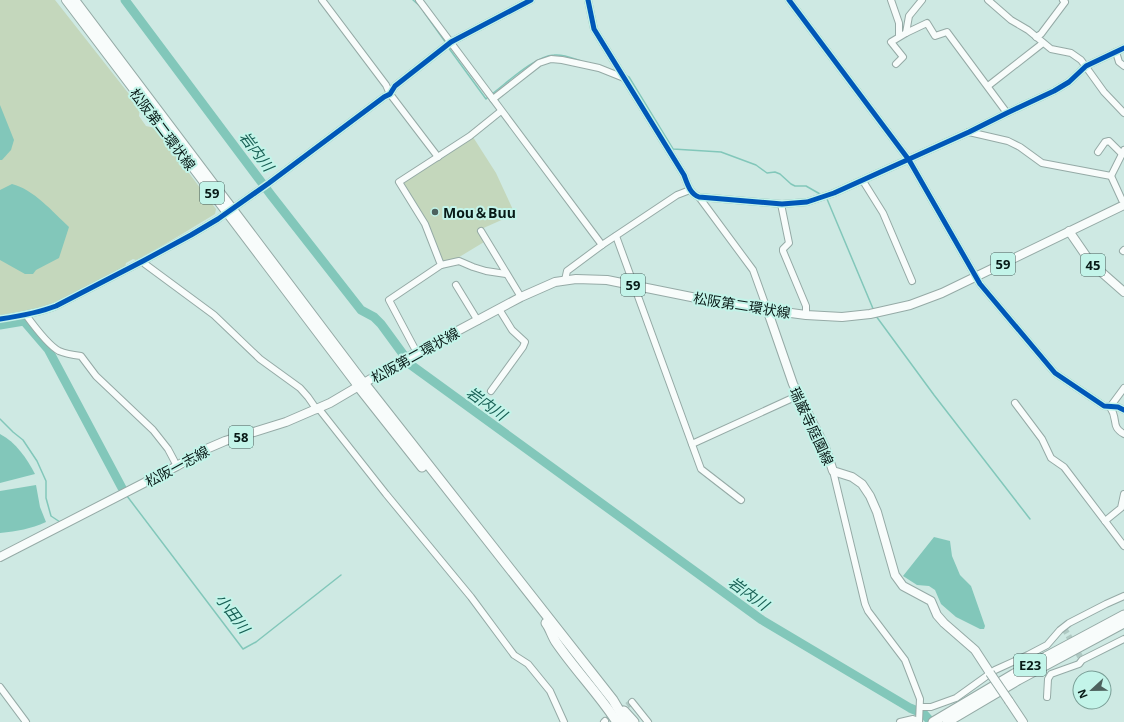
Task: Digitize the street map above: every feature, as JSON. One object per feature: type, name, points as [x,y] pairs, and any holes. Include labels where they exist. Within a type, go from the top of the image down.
[{"type":"highway","points":[[361,384],[613,700],[634,722]]},
{"type":"highway","points":[[361,384],[549,627],[555,641],[604,702],[616,722]]},
{"type":"highway","name":"E23","points":[[940,721],[1020,670],[1124,615]]},
{"type":"highway","name":"E23","points":[[940,721],[1124,623]]},
{"type":"highway","points":[[613,700],[626,722]]},
{"type":"main road","name":"松阪第二環状線","points":[[66,0],[230,211],[361,384],[403,360],[413,352],[478,321],[521,297],[556,282],[566,280],[598,279],[635,285],[731,305],[806,315],[842,317],[874,314],[924,301],[976,278],[1124,203]]},
{"type":"main road","name":"松阪第二環状線","points":[[75,0],[230,211]]},
{"type":"main road","name":"45","points":[[1069,231],[1091,263],[1124,292]]},
{"type":"main road","name":"瑞巌寺庭園線","points":[[767,309],[798,396],[825,448],[833,471],[852,477],[862,484],[878,512],[895,575],[903,586],[932,601],[938,615],[944,623],[975,650],[1023,722]]},
{"type":"main road","name":"松阪一志線","points":[[0,557],[177,466],[204,450],[226,441],[286,422],[330,404],[361,384]]},
{"type":"street","points":[[322,0],[438,157]]},
{"type":"street","points":[[419,0],[448,44],[491,97],[602,246]]},
{"type":"street","points":[[0,319],[26,315],[56,306],[191,235],[230,211],[390,94],[395,86],[448,44],[531,0]]},
{"type":"street","points":[[588,0],[594,29],[684,175],[690,190],[695,196],[699,197],[781,204],[810,201],[834,193],[969,132],[1007,112],[1054,91],[1069,82],[1086,66],[1124,48]]},
{"type":"street","points":[[789,0],[908,160],[976,278],[1055,373],[1104,406],[1118,407],[1124,410]]},
{"type":"street","points":[[891,0],[899,23],[899,36]]},
{"type":"street","points":[[906,33],[909,16],[922,0]]},
{"type":"street","points":[[988,0],[1011,20],[1028,30],[1051,49],[1071,53],[1081,60],[1104,92],[1124,113]]},
{"type":"street","points":[[1036,37],[1041,34],[1065,2],[1063,0]]},
{"type":"street","points":[[896,64],[903,57],[892,42],[899,36],[927,23],[935,36],[947,32],[1007,112]]},
{"type":"street","points":[[988,86],[1044,43]]},
{"type":"street","points":[[1116,52],[1119,62],[1124,66]]},
{"type":"street","points":[[491,97],[539,63],[551,59],[599,68],[623,75]]},
{"type":"street","points":[[442,265],[425,224],[399,182],[470,136],[501,111]]},
{"type":"street","points":[[969,132],[1008,141],[1025,150],[1042,163],[1111,176]]},
{"type":"street","points":[[1098,152],[1105,142],[1109,141],[1123,152],[1111,176]]},
{"type":"street","points":[[1111,176],[1124,203]]},
{"type":"street","points":[[862,181],[883,213],[912,280]]},
{"type":"street","points":[[566,280],[567,271],[677,195],[690,190]]},
{"type":"street","points":[[699,197],[753,270],[767,309]]},
{"type":"street","points":[[781,204],[789,243],[783,251],[806,306],[806,315]]},
{"type":"street","points":[[482,231],[506,274],[521,297]]},
{"type":"street","points":[[616,236],[635,285],[700,469],[742,500]]},
{"type":"street","points":[[143,261],[214,315],[260,359],[305,394],[486,617],[514,655],[528,664],[550,691],[564,722]]},
{"type":"street","points":[[413,352],[389,300],[442,265],[459,261],[486,271],[506,274]]},
{"type":"street","points":[[456,285],[478,321]]},
{"type":"street","points":[[491,391],[523,347],[525,342],[512,330],[499,309]]},
{"type":"street","points":[[26,315],[51,345],[58,350],[81,356],[96,376],[153,430],[168,449],[177,466]]},
{"type":"street","points":[[1110,407],[1124,388]]},
{"type":"street","points":[[692,444],[798,396]]},
{"type":"street","points":[[1015,403],[1042,438],[1051,458],[1064,468],[1124,546]]},
{"type":"street","points":[[1110,407],[1115,414],[1115,425],[1118,430],[1124,434]]},
{"type":"street","points":[[833,471],[865,604],[868,611],[905,660],[920,698],[919,722],[913,719],[900,722]]},
{"type":"street","points":[[1105,521],[1121,508],[1124,494]]},
{"type":"street","points":[[920,707],[930,707],[956,698],[990,673],[1047,645],[1060,630],[1069,623],[1124,596]]},
{"type":"street","points":[[1047,696],[1048,679],[1051,674],[1079,664],[1082,660],[1087,659],[1124,639]]},
{"type":"street","points":[[0,687],[26,722]]},
{"type":"street","points":[[632,702],[648,722]]},
{"type":"shaded area","points":[[0,0],[55,0],[140,108],[139,116],[146,126],[155,128],[216,209],[215,214],[166,244],[136,260],[133,259],[126,263],[125,267],[51,304],[32,310],[0,315]]},
{"type":"shaded area","points":[[0,105],[14,140],[11,150],[2,160],[0,160]]},
{"type":"shaded area","points":[[473,137],[496,173],[515,214],[479,230],[484,242],[456,259],[445,263],[441,260],[403,183]]},
{"type":"shaded area","points":[[12,184],[35,196],[69,227],[59,258],[36,270],[33,274],[25,274],[0,260],[0,190]]},
{"type":"shaded area","points":[[0,434],[16,446],[25,457],[35,474],[0,483]]},
{"type":"shaded area","points":[[36,485],[40,507],[46,522],[24,529],[0,533],[0,491]]},
{"type":"shaded area","points":[[934,537],[950,541],[952,556],[960,575],[971,586],[985,626],[984,629],[980,629],[956,617],[941,604],[935,590],[929,586],[917,585],[903,576]]},
{"type":"waterway","name":"岩内川","points":[[125,0],[271,195],[361,310],[374,317],[381,324],[411,365],[762,620],[910,708],[924,714],[931,722]]},
{"type":"waterway","points":[[413,0],[421,7]]},
{"type":"waterway","points":[[424,12],[446,43]]},
{"type":"waterway","points":[[448,47],[486,99],[489,96]]},
{"type":"waterway","points":[[492,94],[522,70],[547,56],[568,56],[581,61]]},
{"type":"waterway","points":[[626,76],[629,77],[673,149],[721,152],[756,165],[767,173],[775,172],[780,174],[791,184],[795,186],[806,186],[820,194]]},
{"type":"waterway","points":[[827,199],[874,311]]},
{"type":"waterway","points":[[876,316],[934,395],[1030,519]]},
{"type":"waterway","name":"小田川","points":[[0,325],[24,321],[48,349],[122,488]]},
{"type":"waterway","points":[[0,419],[23,440],[37,461],[46,481],[46,498],[51,516],[60,522]]},
{"type":"waterway","name":"小田川","points":[[127,496],[243,649],[256,642],[341,575]]},
{"type":"tunnel","points":[[1064,628],[1082,660]]},
{"type":"tunnel","points":[[605,721],[632,702]]},
{"type":"cycle path","points":[[0,319],[42,311],[56,306],[143,261],[218,219],[390,94],[395,86],[451,42],[531,0]]},
{"type":"cycle path","points":[[588,0],[594,29],[684,175],[691,191],[699,197],[782,204],[807,202],[834,193],[969,132],[1054,91],[1069,82],[1086,66],[1124,48]]},
{"type":"cycle path","points":[[789,0],[909,160],[980,284],[1055,373],[1104,406],[1118,407],[1124,410]]},
{"type":"place","name":"Mou＆Buu","points":[[435,212]]}]
